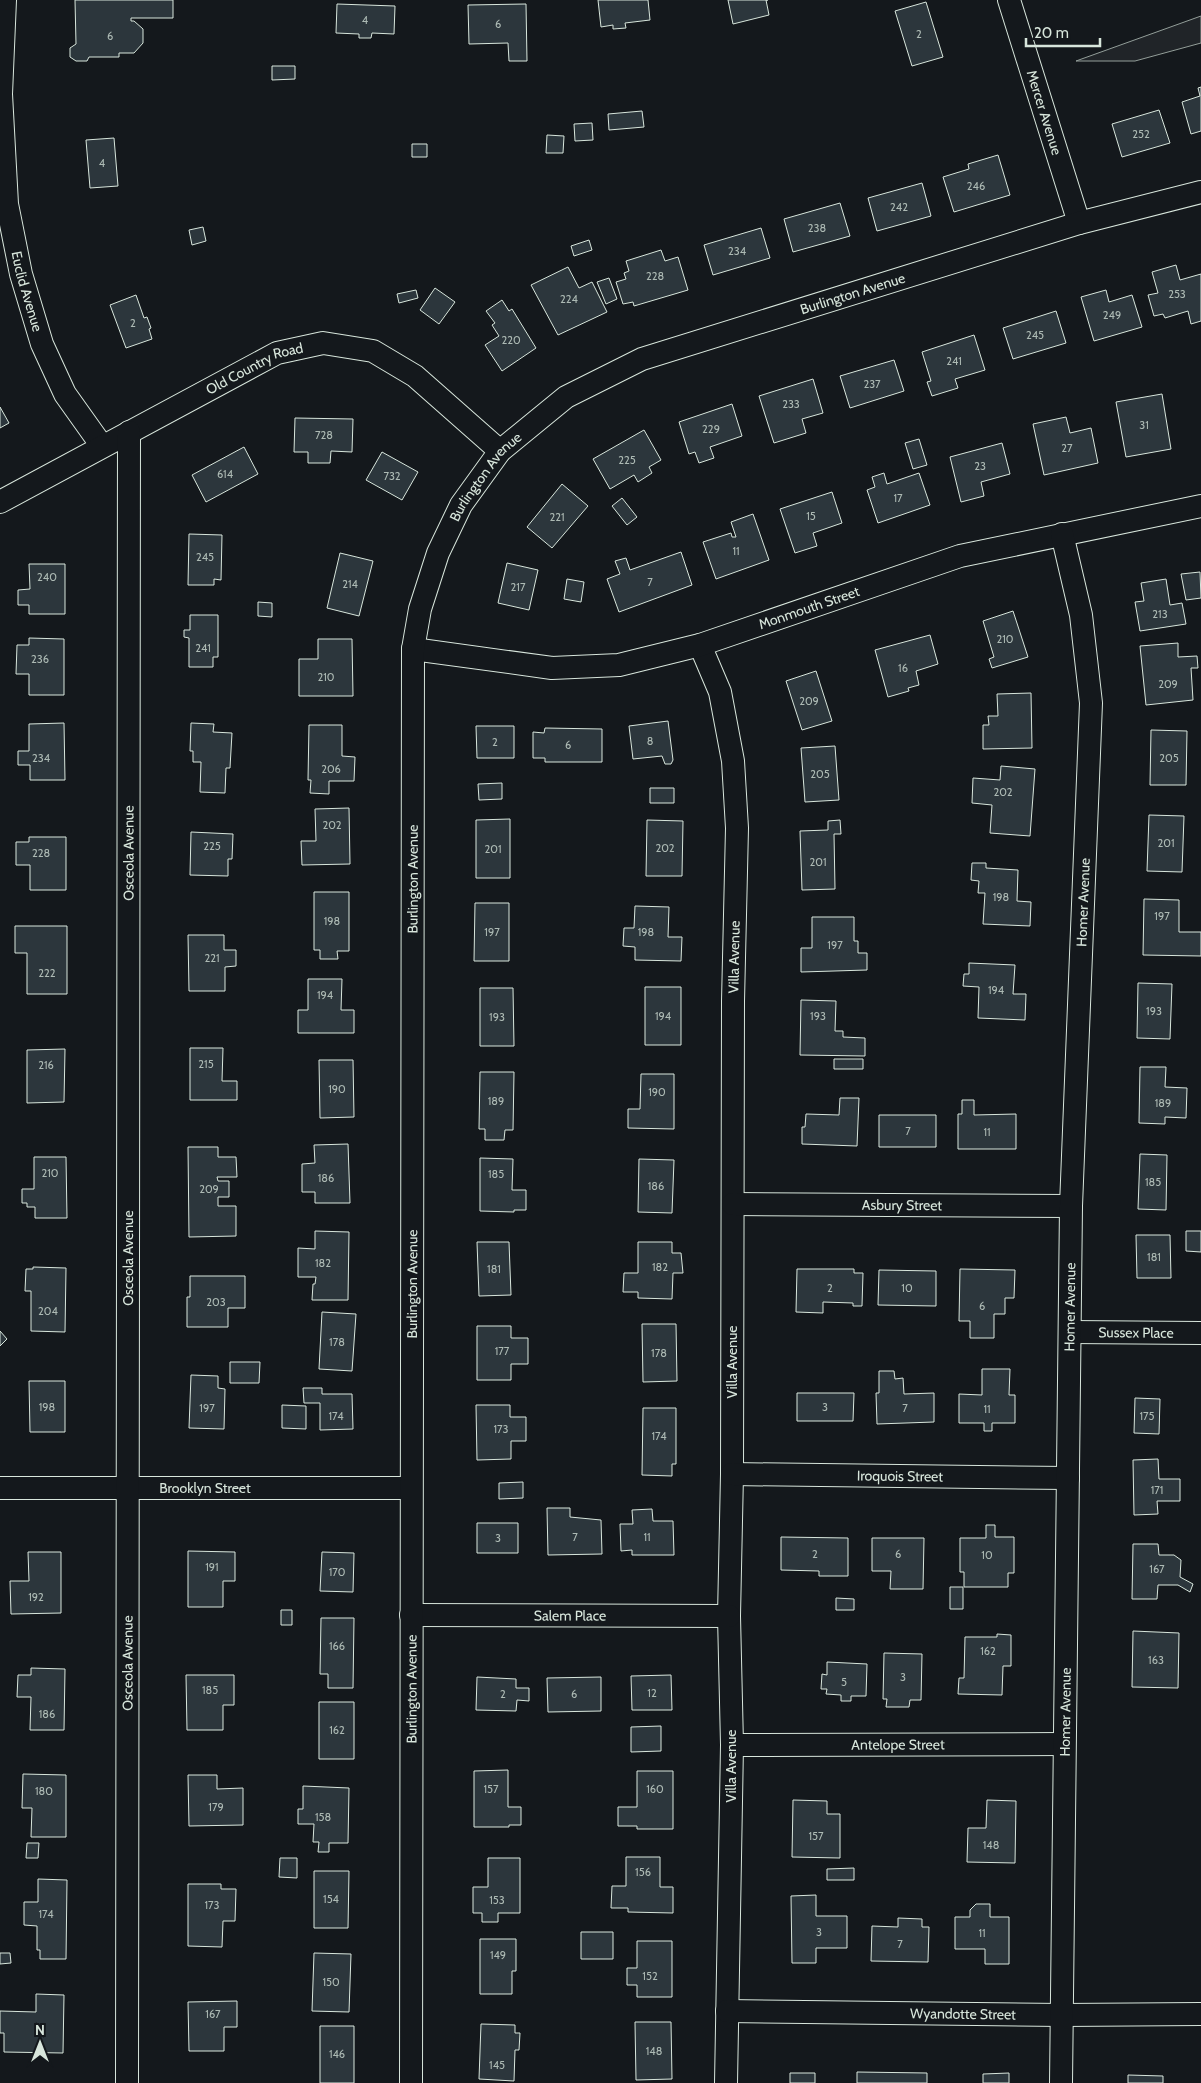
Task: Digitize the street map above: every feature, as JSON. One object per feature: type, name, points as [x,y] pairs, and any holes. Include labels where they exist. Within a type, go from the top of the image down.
[{"type":"street","name":"Euclid Avenue","points":[[5,0],[2,94],[7,204],[21,274],[42,344],[65,394],[102,446]]},
{"type":"street","name":"Mercer Avenue","points":[[1009,0],[1079,223]]},
{"type":"street","name":"Burlington Avenue","points":[[411,2083],[410,1488],[413,649],[420,609],[438,553],[461,504],[500,451],[566,397],[642,359],[1079,223],[1201,192]]},
{"type":"street","name":"Old Country Road","points":[[0,502],[277,353],[323,343],[373,351],[415,376],[500,451]]},
{"type":"street","name":"Osceola Avenue","points":[[127,2083],[129,432]]},
{"type":"street","name":"Monmouth Street","points":[[413,649],[552,668],[619,665],[700,645],[960,556],[1201,506]]},
{"type":"street","name":"Homer Avenue","points":[[1061,2083],[1071,1206],[1091,703],[1081,615],[1062,534]]},
{"type":"street","name":"Villa Avenue","points":[[700,645],[720,692],[734,761],[737,828],[733,1001],[732,1474],[728,1616],[732,1745],[726,2083]]},
{"type":"street","name":"Asbury Street","points":[[732,1204],[1071,1206]]},
{"type":"street","name":"Sussex Place","points":[[1070,1332],[1201,1333]]},
{"type":"street","name":"Iroquois Street","points":[[732,1474],[1068,1478]]},
{"type":"street","name":"Brooklyn Street","points":[[0,1488],[410,1488]]},
{"type":"street","name":"Salem Place","points":[[411,1615],[728,1616]]},
{"type":"street","name":"Antelope Street","points":[[732,1745],[1064,1744]]},
{"type":"street","name":"Wyandotte Street","points":[[727,2011],[1062,2015],[1201,2014]]},
{"type":"shaded area","points":[[1201,16],[1201,43],[1135,61],[1076,61]]},
{"type":"building","points":[[75,0],[173,0],[173,18],[131,18],[131,21],[134,21],[143,29],[143,43],[134,53],[119,53],[119,57],[89,57],[87,61],[76,61],[70,57],[70,48],[76,44]]},
{"type":"building","points":[[598,0],[648,0],[650,20],[625,23],[626,28],[613,29],[613,25],[601,27]]},
{"type":"building","points":[[728,0],[766,0],[769,15],[733,24]]},
{"type":"building","points":[[926,2],[943,57],[912,66],[895,11]]},
{"type":"building","points":[[337,4],[395,6],[394,34],[372,33],[371,38],[359,38],[359,34],[336,33]]},
{"type":"building","points":[[526,4],[527,61],[509,61],[508,43],[469,44],[468,5]]},
{"type":"building","points":[[272,66],[295,66],[295,79],[272,80]]},
{"type":"building","points":[[1201,87],[1201,131],[1191,134],[1182,102],[1200,96],[1198,88]]},
{"type":"building","points":[[1159,110],[1170,143],[1122,157],[1112,124]]},
{"type":"building","points":[[642,111],[644,127],[609,130],[608,114]]},
{"type":"building","points":[[592,123],[593,140],[575,141],[574,124]]},
{"type":"building","points":[[547,135],[564,136],[563,153],[546,153]]},
{"type":"building","points":[[114,138],[118,186],[90,188],[86,140]]},
{"type":"building","points":[[412,144],[427,144],[427,157],[412,157]]},
{"type":"building","points":[[998,155],[1010,195],[954,212],[943,177],[969,169],[968,164]]},
{"type":"building","points":[[922,183],[931,216],[877,231],[868,198]]},
{"type":"building","points":[[840,203],[850,236],[793,252],[784,219]]},
{"type":"building","points":[[203,227],[206,241],[192,245],[189,230]]},
{"type":"building","points":[[761,228],[770,258],[713,275],[704,245]]},
{"type":"building","points":[[589,240],[592,250],[574,256],[571,246]]},
{"type":"building","points":[[661,250],[665,261],[678,257],[688,290],[634,306],[633,302],[623,304],[616,282],[626,279],[624,273],[629,271],[626,261]]},
{"type":"building","points":[[1176,265],[1180,280],[1201,274],[1201,321],[1191,324],[1188,311],[1165,318],[1163,314],[1154,316],[1148,295],[1158,293],[1152,272]]},
{"type":"building","points":[[568,267],[579,288],[592,282],[607,312],[558,335],[531,285]]},
{"type":"building","points":[[609,278],[617,299],[606,304],[597,282]]},
{"type":"building","points":[[435,288],[455,302],[439,324],[420,310]]},
{"type":"building","points":[[416,290],[418,298],[399,303],[397,294]]},
{"type":"building","points":[[1106,290],[1109,302],[1132,295],[1142,327],[1094,341],[1081,297]]},
{"type":"building","points":[[136,295],[144,318],[147,317],[151,328],[149,329],[152,339],[126,348],[110,305]]},
{"type":"building","points":[[502,300],[509,311],[512,309],[536,348],[502,371],[485,345],[499,336],[492,325],[495,323],[486,311]]},
{"type":"building","points":[[1056,311],[1066,343],[1013,359],[1003,328]]},
{"type":"building","points":[[974,335],[985,370],[955,379],[958,388],[932,396],[927,382],[931,381],[922,352]]},
{"type":"building","points":[[894,360],[904,391],[850,408],[840,376]]},
{"type":"building","points":[[813,379],[823,413],[802,419],[806,433],[774,443],[759,396]]},
{"type":"building","points":[[1162,394],[1171,449],[1126,457],[1116,402]]},
{"type":"building","points":[[732,404],[742,436],[710,447],[714,458],[699,463],[695,452],[689,454],[679,422]]},
{"type":"building","points":[[0,407],[9,423],[0,428]]},
{"type":"building","points":[[1066,417],[1070,433],[1091,428],[1098,463],[1044,475],[1033,424]]},
{"type":"building","points":[[295,418],[353,419],[352,452],[331,451],[330,463],[308,463],[308,452],[294,452]]},
{"type":"building","points":[[644,430],[661,460],[649,467],[652,473],[638,482],[634,475],[610,489],[593,459]]},
{"type":"building","points":[[919,439],[927,465],[913,469],[905,443]]},
{"type":"building","points":[[1002,443],[1010,474],[981,482],[984,496],[961,502],[950,457]]},
{"type":"building","points":[[244,447],[258,474],[206,502],[192,475]]},
{"type":"building","points":[[382,452],[418,472],[402,500],[366,480]]},
{"type":"building","points":[[884,473],[887,484],[919,473],[930,505],[878,523],[867,490],[875,487],[872,477]]},
{"type":"building","points":[[562,484],[588,506],[552,548],[527,527]]},
{"type":"building","points":[[832,492],[842,523],[813,533],[817,546],[795,553],[780,509]]},
{"type":"building","points":[[622,498],[637,517],[627,525],[612,506]]},
{"type":"building","points":[[753,514],[769,560],[716,579],[703,542],[731,533],[732,537],[736,537],[731,522]]},
{"type":"building","points":[[189,534],[222,535],[221,580],[214,579],[214,585],[188,585]]},
{"type":"building","points":[[681,552],[692,585],[619,612],[607,579],[620,574],[615,561],[626,558],[630,570]]},
{"type":"building","points":[[340,553],[373,561],[359,616],[327,608]]},
{"type":"building","points":[[507,563],[538,570],[529,610],[498,603]]},
{"type":"building","points":[[29,564],[65,564],[65,614],[29,614],[29,605],[18,605],[18,590],[30,589]]},
{"type":"building","points":[[1200,572],[1201,598],[1186,600],[1181,574]]},
{"type":"building","points":[[567,579],[584,582],[581,602],[564,599]]},
{"type":"building","points":[[1166,579],[1170,605],[1182,603],[1186,624],[1140,631],[1135,602],[1144,601],[1141,583]]},
{"type":"building","points":[[258,602],[272,603],[272,617],[258,616]]},
{"type":"building","points":[[1013,611],[1028,657],[992,668],[989,659],[994,657],[983,621]]},
{"type":"building","points":[[190,615],[218,615],[218,657],[213,657],[213,667],[189,667],[189,638],[184,637],[184,630],[190,630]]},
{"type":"building","points":[[930,635],[938,664],[916,671],[919,685],[908,688],[909,691],[888,697],[875,650]]},
{"type":"building","points":[[29,638],[64,639],[64,695],[29,695],[29,674],[16,674],[17,645],[29,645]]},
{"type":"building","points":[[318,639],[352,639],[353,696],[299,696],[299,659],[318,659]]},
{"type":"building","points":[[1178,643],[1178,657],[1197,656],[1198,668],[1191,668],[1193,700],[1146,705],[1140,646]]},
{"type":"building","points":[[816,671],[832,721],[802,730],[786,681]]},
{"type":"building","points":[[1031,693],[1032,748],[983,749],[983,725],[989,725],[988,716],[998,716],[997,694]]},
{"type":"building","points":[[668,721],[673,760],[671,764],[665,764],[662,756],[633,759],[629,726]]},
{"type":"building","points":[[64,723],[65,780],[30,780],[30,765],[18,765],[18,751],[29,751],[29,724]]},
{"type":"building","points":[[191,723],[214,724],[213,732],[232,733],[230,768],[226,768],[225,793],[200,792],[201,762],[193,762],[193,751],[190,751]]},
{"type":"building","points":[[309,725],[342,725],[342,756],[355,757],[354,781],[329,781],[329,794],[310,793],[311,780],[308,780]]},
{"type":"building","points":[[476,726],[514,726],[514,758],[477,758]]},
{"type":"building","points":[[545,728],[602,729],[602,762],[545,762],[545,758],[533,758],[533,732],[544,733]]},
{"type":"building","points":[[1151,730],[1187,731],[1186,785],[1150,785]]},
{"type":"building","points":[[835,746],[839,800],[805,802],[801,748]]},
{"type":"building","points":[[1001,766],[1035,769],[1030,836],[990,833],[992,805],[972,803],[973,778],[1000,780]]},
{"type":"building","points":[[502,783],[502,799],[479,800],[478,784]]},
{"type":"building","points":[[650,788],[674,788],[674,803],[650,803]]},
{"type":"building","points":[[349,808],[350,864],[302,865],[301,841],[316,841],[315,809]]},
{"type":"building","points":[[1149,815],[1184,816],[1182,872],[1147,871]]},
{"type":"building","points":[[510,819],[510,878],[476,878],[476,820]]},
{"type":"building","points":[[647,820],[683,821],[682,876],[646,876]]},
{"type":"building","points":[[840,820],[841,834],[834,834],[835,889],[802,890],[800,831],[828,830],[828,821]]},
{"type":"building","points":[[191,832],[233,834],[232,859],[228,859],[228,876],[190,875]]},
{"type":"building","points":[[29,837],[66,837],[66,890],[30,890],[30,865],[16,865],[16,842],[29,842]]},
{"type":"building","points":[[972,863],[986,863],[986,868],[1018,870],[1017,901],[1031,902],[1030,926],[983,924],[985,893],[978,893],[979,881],[971,880]]},
{"type":"building","points":[[314,892],[349,892],[349,951],[337,951],[338,959],[320,959],[320,950],[314,950]]},
{"type":"building","points":[[1144,899],[1179,900],[1179,932],[1201,932],[1201,956],[1143,955]]},
{"type":"building","points":[[475,903],[509,903],[509,961],[474,961]]},
{"type":"building","points":[[635,906],[669,907],[668,937],[682,937],[681,961],[635,960],[635,947],[623,946],[624,928],[634,928]]},
{"type":"building","points":[[812,917],[854,917],[854,941],[858,941],[858,953],[867,953],[867,970],[801,972],[801,948],[812,948]]},
{"type":"building","points":[[15,926],[67,926],[67,994],[27,994],[27,953],[15,953]]},
{"type":"building","points":[[188,935],[224,935],[224,950],[236,950],[236,966],[225,967],[225,991],[189,991]]},
{"type":"building","points":[[969,963],[1015,965],[1013,994],[1026,994],[1025,1020],[978,1018],[979,987],[963,986],[964,974],[969,974]]},
{"type":"building","points":[[308,979],[342,979],[341,1010],[354,1010],[354,1033],[298,1033],[298,1010],[308,1010]]},
{"type":"building","points":[[1138,983],[1172,984],[1170,1039],[1137,1038]]},
{"type":"building","points":[[645,987],[681,987],[681,1045],[645,1045]]},
{"type":"building","points":[[480,988],[513,988],[514,1046],[480,1046]]},
{"type":"building","points":[[801,1000],[836,1001],[835,1031],[843,1031],[843,1037],[865,1038],[865,1056],[800,1055]]},
{"type":"building","points":[[190,1048],[223,1048],[222,1081],[237,1081],[237,1100],[190,1100]]},
{"type":"building","points":[[65,1049],[64,1102],[27,1103],[27,1050]]},
{"type":"building","points":[[834,1059],[863,1059],[863,1069],[834,1069]]},
{"type":"building","points":[[319,1060],[353,1060],[354,1117],[320,1118]]},
{"type":"building","points":[[1140,1067],[1166,1067],[1165,1087],[1187,1088],[1186,1118],[1165,1117],[1165,1124],[1139,1123]]},
{"type":"building","points":[[480,1072],[514,1072],[513,1130],[505,1130],[504,1140],[485,1140],[485,1129],[479,1129]]},
{"type":"building","points":[[641,1074],[674,1074],[674,1129],[628,1128],[628,1109],[640,1109]]},
{"type":"building","points":[[840,1098],[859,1098],[857,1146],[802,1144],[802,1127],[805,1127],[806,1114],[839,1115]]},
{"type":"building","points":[[962,1100],[974,1100],[974,1115],[1016,1114],[1016,1149],[958,1149],[958,1114],[962,1114]]},
{"type":"building","points":[[879,1115],[936,1115],[936,1147],[879,1147]]},
{"type":"building","points":[[348,1144],[350,1203],[315,1203],[315,1192],[302,1192],[302,1164],[315,1163],[314,1145]]},
{"type":"building","points":[[188,1147],[218,1147],[218,1157],[236,1157],[237,1177],[217,1177],[218,1181],[229,1181],[229,1197],[218,1197],[218,1206],[236,1206],[236,1236],[189,1237]]},
{"type":"building","points":[[1140,1154],[1167,1155],[1166,1210],[1138,1209]]},
{"type":"building","points":[[34,1157],[66,1157],[67,1218],[35,1218],[35,1207],[27,1207],[27,1203],[22,1203],[22,1189],[34,1189]]},
{"type":"building","points":[[480,1158],[513,1159],[512,1190],[526,1190],[526,1210],[514,1210],[514,1212],[480,1211]]},
{"type":"building","points":[[639,1159],[674,1160],[672,1213],[638,1212]]},
{"type":"building","points":[[315,1231],[349,1232],[348,1300],[312,1300],[313,1284],[315,1284],[316,1277],[298,1277],[298,1248],[315,1249]]},
{"type":"building","points":[[1186,1231],[1201,1231],[1201,1252],[1186,1251]]},
{"type":"building","points":[[1136,1235],[1170,1235],[1171,1278],[1137,1278]]},
{"type":"building","points":[[477,1242],[509,1242],[511,1295],[479,1296]]},
{"type":"building","points":[[638,1242],[672,1242],[672,1253],[681,1253],[683,1273],[673,1273],[672,1299],[638,1298],[638,1292],[623,1292],[624,1273],[638,1273]]},
{"type":"building","points":[[33,1267],[66,1268],[65,1332],[31,1331],[31,1291],[25,1291],[26,1269],[33,1269]]},
{"type":"building","points":[[797,1269],[854,1269],[854,1273],[863,1273],[862,1306],[853,1306],[853,1303],[823,1302],[823,1313],[796,1312]]},
{"type":"building","points":[[960,1269],[1015,1270],[1014,1298],[1005,1298],[1005,1314],[994,1314],[994,1338],[970,1338],[970,1321],[959,1321]]},
{"type":"building","points":[[879,1270],[936,1271],[936,1306],[878,1305]]},
{"type":"building","points":[[190,1276],[245,1276],[245,1308],[228,1308],[228,1327],[187,1327],[187,1297],[190,1297]]},
{"type":"building","points":[[322,1312],[356,1314],[352,1371],[319,1369]]},
{"type":"building","points":[[642,1324],[676,1324],[677,1381],[643,1382]]},
{"type":"building","points":[[477,1326],[511,1326],[511,1338],[528,1338],[528,1364],[511,1364],[511,1380],[477,1380]]},
{"type":"building","points":[[0,1331],[7,1339],[0,1346]]},
{"type":"building","points":[[230,1362],[260,1362],[259,1383],[230,1383]]},
{"type":"building","points":[[982,1369],[1010,1369],[1009,1395],[1015,1395],[1015,1423],[992,1423],[992,1431],[984,1431],[984,1423],[959,1423],[959,1394],[982,1395]]},
{"type":"building","points":[[879,1371],[894,1371],[895,1379],[903,1378],[904,1394],[934,1393],[934,1422],[877,1424],[876,1393],[879,1393]]},
{"type":"building","points":[[191,1375],[218,1376],[218,1388],[225,1389],[224,1429],[189,1428]]},
{"type":"building","points":[[29,1381],[65,1381],[65,1432],[30,1432]]},
{"type":"building","points":[[303,1388],[322,1388],[322,1394],[352,1394],[353,1429],[320,1430],[320,1403],[304,1403]]},
{"type":"building","points":[[797,1393],[854,1393],[853,1421],[797,1421]]},
{"type":"building","points":[[1135,1398],[1160,1399],[1159,1434],[1134,1433]]},
{"type":"building","points":[[282,1405],[306,1406],[306,1429],[282,1428]]},
{"type":"building","points":[[476,1405],[510,1405],[510,1417],[526,1417],[526,1441],[511,1441],[511,1459],[477,1460]]},
{"type":"building","points":[[643,1408],[676,1408],[676,1464],[672,1464],[672,1476],[642,1475]]},
{"type":"building","points":[[1158,1459],[1159,1479],[1180,1479],[1180,1501],[1157,1501],[1158,1514],[1134,1515],[1133,1460]]},
{"type":"building","points":[[523,1482],[523,1498],[499,1499],[499,1483]]},
{"type":"building","points":[[547,1508],[570,1508],[570,1517],[601,1520],[602,1554],[548,1555]]},
{"type":"building","points":[[652,1509],[653,1521],[673,1521],[674,1555],[632,1555],[632,1550],[621,1551],[620,1524],[633,1524],[632,1510]]},
{"type":"building","points":[[477,1523],[518,1523],[518,1553],[477,1553]]},
{"type":"building","points":[[986,1525],[995,1525],[995,1537],[1014,1537],[1014,1573],[1008,1573],[1008,1587],[964,1587],[964,1572],[960,1572],[960,1538],[986,1538]]},
{"type":"building","points":[[781,1537],[848,1538],[848,1576],[819,1576],[819,1571],[781,1570]]},
{"type":"building","points":[[872,1538],[924,1538],[923,1589],[890,1589],[891,1571],[872,1571]]},
{"type":"building","points":[[1133,1544],[1158,1544],[1159,1555],[1174,1555],[1181,1560],[1180,1577],[1193,1584],[1190,1592],[1178,1585],[1158,1585],[1157,1599],[1132,1599]]},
{"type":"building","points":[[188,1551],[235,1552],[235,1581],[223,1581],[223,1607],[188,1607]]},
{"type":"building","points":[[28,1552],[61,1552],[61,1613],[11,1614],[10,1581],[29,1581]]},
{"type":"building","points":[[322,1552],[354,1553],[353,1592],[320,1591]]},
{"type":"building","points":[[950,1587],[963,1587],[963,1609],[950,1609]]},
{"type":"building","points":[[836,1598],[854,1599],[854,1610],[836,1610]]},
{"type":"building","points":[[281,1610],[292,1610],[292,1625],[281,1625]]},
{"type":"building","points":[[321,1618],[354,1618],[353,1688],[328,1688],[328,1674],[320,1674]]},
{"type":"building","points":[[1133,1631],[1179,1633],[1178,1688],[1132,1687]]},
{"type":"building","points":[[997,1634],[1011,1635],[1011,1666],[1003,1666],[1002,1695],[958,1694],[959,1678],[964,1678],[965,1637],[997,1637]]},
{"type":"building","points":[[884,1653],[922,1654],[921,1700],[910,1700],[909,1707],[886,1707],[887,1699],[883,1699]]},
{"type":"building","points":[[827,1662],[867,1664],[866,1696],[851,1696],[851,1701],[841,1701],[841,1695],[826,1694],[827,1689],[821,1689],[822,1674],[827,1675]]},
{"type":"building","points":[[31,1668],[65,1669],[64,1730],[30,1730],[31,1697],[17,1697],[18,1675],[31,1675]]},
{"type":"building","points":[[186,1675],[234,1675],[234,1705],[223,1705],[223,1730],[187,1730]]},
{"type":"building","points":[[671,1675],[672,1710],[632,1710],[631,1676]]},
{"type":"building","points":[[477,1677],[516,1679],[516,1688],[529,1688],[529,1701],[517,1700],[516,1711],[476,1710]]},
{"type":"building","points":[[601,1677],[601,1711],[548,1712],[547,1678]]},
{"type":"building","points":[[319,1702],[354,1702],[354,1759],[319,1759]]},
{"type":"building","points":[[661,1726],[661,1751],[631,1752],[631,1727]]},
{"type":"building","points":[[508,1770],[508,1807],[521,1807],[521,1825],[474,1827],[474,1771]]},
{"type":"building","points":[[637,1771],[673,1771],[673,1829],[637,1829],[637,1826],[618,1826],[618,1807],[637,1807]]},
{"type":"building","points":[[23,1774],[66,1775],[66,1837],[31,1837],[32,1808],[22,1808]]},
{"type":"building","points":[[188,1775],[217,1775],[217,1789],[243,1788],[243,1825],[189,1826]]},
{"type":"building","points":[[303,1786],[349,1788],[348,1843],[329,1843],[329,1852],[318,1852],[319,1842],[313,1842],[314,1824],[298,1824],[298,1809],[303,1809]]},
{"type":"building","points":[[793,1800],[827,1801],[827,1814],[840,1814],[840,1858],[792,1857]]},
{"type":"building","points":[[987,1800],[1016,1801],[1015,1863],[967,1862],[968,1828],[986,1828]]},
{"type":"building","points":[[27,1843],[39,1843],[38,1858],[26,1858]]},
{"type":"building","points":[[626,1857],[660,1857],[660,1887],[673,1887],[673,1913],[628,1912],[628,1908],[611,1908],[612,1886],[626,1886]]},
{"type":"building","points":[[280,1858],[297,1858],[297,1878],[279,1877]]},
{"type":"building","points":[[488,1858],[520,1858],[520,1913],[498,1913],[498,1922],[482,1922],[482,1913],[473,1913],[473,1887],[488,1887]]},
{"type":"building","points":[[854,1868],[854,1880],[827,1880],[827,1869]]},
{"type":"building","points":[[314,1871],[349,1871],[348,1928],[314,1928]]},
{"type":"building","points":[[38,1879],[67,1880],[66,1959],[40,1959],[40,1950],[37,1950],[37,1926],[24,1925],[24,1902],[38,1902]]},
{"type":"building","points":[[188,1884],[221,1884],[221,1889],[236,1889],[235,1921],[223,1921],[222,1947],[188,1946]]},
{"type":"building","points":[[816,1895],[816,1916],[847,1916],[847,1948],[816,1948],[816,1963],[792,1963],[791,1896]]},
{"type":"building","points":[[976,1904],[990,1904],[990,1917],[1009,1917],[1009,1964],[985,1964],[985,1949],[955,1949],[955,1917],[970,1917],[970,1910]]},
{"type":"building","points":[[898,1918],[922,1919],[922,1927],[929,1927],[928,1962],[871,1961],[872,1926],[898,1927]]},
{"type":"building","points":[[581,1932],[613,1932],[613,1959],[581,1959]]},
{"type":"building","points":[[480,1939],[516,1939],[516,1971],[512,1971],[512,1994],[480,1994]]},
{"type":"building","points":[[637,1941],[672,1941],[672,1997],[637,1997],[637,1985],[627,1985],[627,1968],[637,1968]]},
{"type":"building","points":[[0,1953],[10,1953],[11,1963],[0,1964]]},
{"type":"building","points":[[314,1953],[351,1954],[349,2012],[312,2011]]},
{"type":"building","points":[[36,1994],[64,1995],[63,2053],[4,2052],[4,2033],[0,2033],[0,2011],[36,2012]]},
{"type":"building","points":[[237,2001],[237,2027],[224,2027],[224,2051],[189,2051],[188,2002]]},
{"type":"building","points":[[635,2022],[671,2022],[672,2079],[636,2080]]},
{"type":"building","points":[[481,2024],[515,2025],[515,2033],[520,2033],[519,2050],[515,2050],[514,2081],[479,2079]]},
{"type":"building","points":[[320,2026],[354,2026],[354,2083],[320,2083]]},
{"type":"building","points":[[857,2072],[927,2073],[927,2083],[857,2083]]},
{"type":"building","points":[[790,2073],[815,2073],[815,2083],[790,2083]]},
{"type":"building","points":[[1009,2073],[1009,2083],[983,2083],[983,2074]]},
{"type":"building","points":[[1128,2075],[1163,2076],[1163,2083],[1128,2083]]}]
